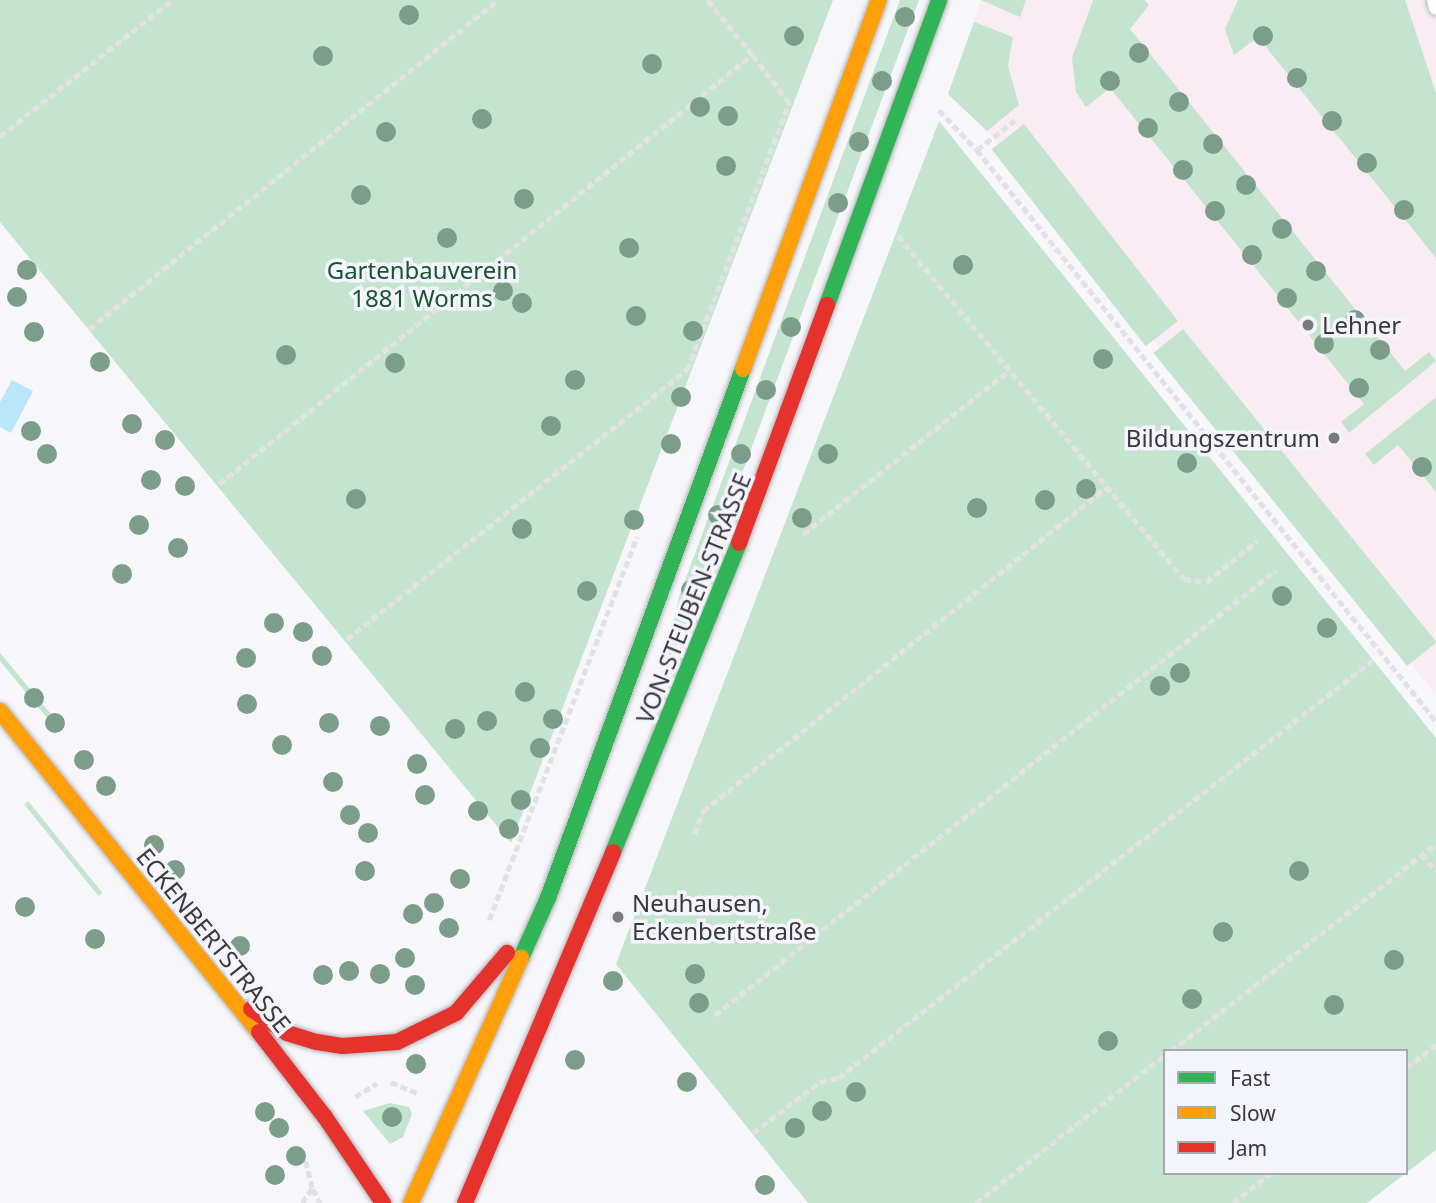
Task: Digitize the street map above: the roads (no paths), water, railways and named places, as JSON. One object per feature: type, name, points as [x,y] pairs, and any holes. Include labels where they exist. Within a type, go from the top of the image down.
[{"type":"street","name":"VON-STEUBEN-STRASSE","points":[[411,1203],[548,898],[879,0]]},
{"type":"street","name":"VON-STEUBEN-STRASSE","points":[[465,1203],[710,622],[939,0]]},
{"type":"street","name":"ECKENBERTSTRASSE","points":[[0,711],[231,996],[325,1117],[383,1203]]},
{"type":"street","points":[[231,996],[287,1033],[317,1042],[377,1045],[415,1037],[456,1013],[475,996],[548,898]]},
{"type":"lane","points":[[1433,0],[1436,8]]},
{"type":"water","points":[[12,380],[33,391],[11,433],[0,427],[0,402]]},
{"type":"place","name":"Lehner","points":[[1308,325]]},
{"type":"place","name":"Bildungszentrum","points":[[1334,438]]},
{"type":"place","name":"Neuhausen, Eckenbertstraße","points":[[618,917]]},
{"type":"park label","name":"Gartenbauverein 1881 Worms","points":[[422,284]]}]
